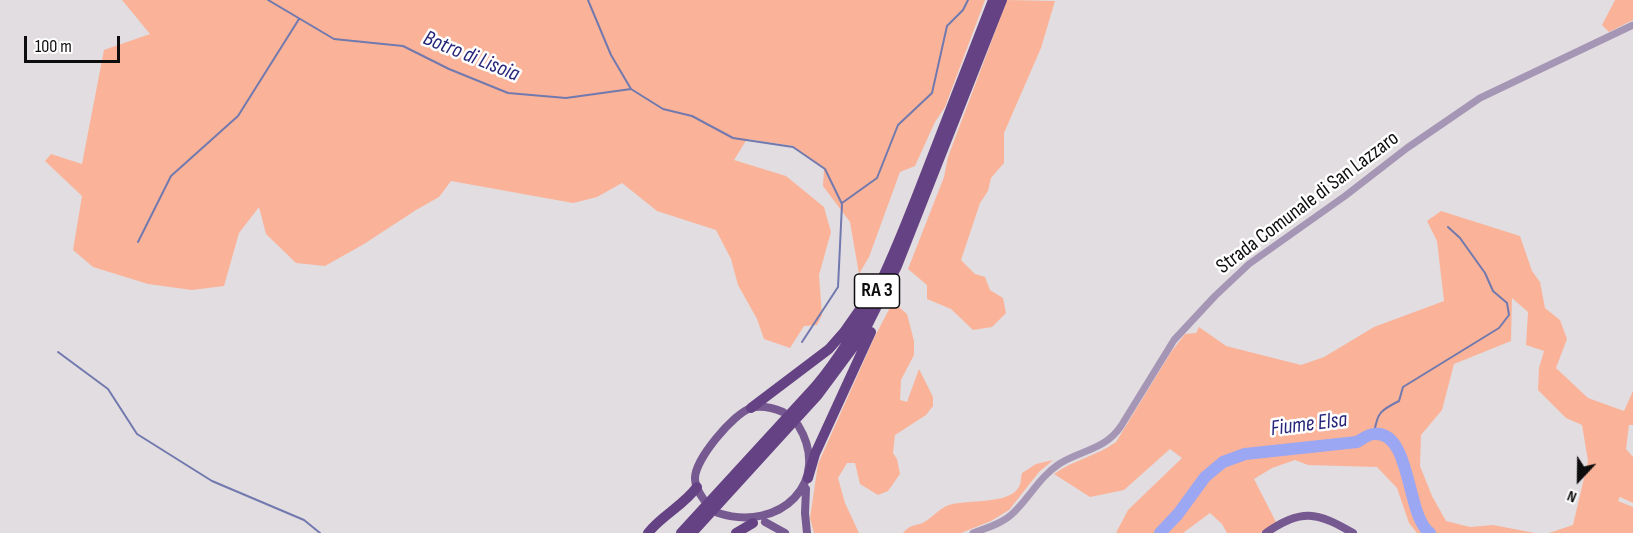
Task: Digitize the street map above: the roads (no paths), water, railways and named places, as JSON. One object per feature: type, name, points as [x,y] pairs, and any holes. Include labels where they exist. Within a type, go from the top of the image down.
[{"type":"highway","name":"RA 3","points":[[681,533],[808,396],[847,345],[883,279],[993,0]]},
{"type":"highway","name":"RA 3","points":[[692,533],[817,396],[856,345],[870,322],[897,266],[1002,0]]},
{"type":"highway","points":[[752,408],[820,357],[852,322],[877,279],[934,135],[946,119]]},
{"type":"highway","points":[[807,482],[815,454],[909,252],[940,174],[940,157]]},
{"type":"highway","points":[[648,533],[662,516],[689,497],[696,487]]},
{"type":"highway","points":[[736,533],[753,523]]},
{"type":"main road","points":[[704,500],[696,487],[695,479],[702,456],[738,416],[752,408],[771,408],[783,412]]},
{"type":"main road","points":[[798,425],[809,452],[810,465],[805,513],[807,533]]},
{"type":"main road","points":[[718,513],[732,520],[753,523],[780,517],[788,511],[807,482]]},
{"type":"main road","points":[[1266,533],[1286,520],[1308,516],[1329,520],[1353,533]]},
{"type":"main road","points":[[765,522],[785,533]]},
{"type":"street","name":"Strada Comunale di San Lazzaro","points":[[973,533],[1001,522],[1011,515],[1038,482],[1056,466],[1101,446],[1115,435],[1174,340],[1223,287],[1254,260],[1345,196],[1407,148],[1480,98],[1633,25]]},
{"type":"waterway","name":"Botro di Lisoia","points":[[268,0],[334,39],[403,46],[449,69],[508,93],[566,98],[631,89],[663,109],[692,116],[733,138],[793,147],[825,169],[842,204],[838,287],[802,342]]},
{"type":"waterway","points":[[588,0],[611,55],[631,89]]},
{"type":"waterway","points":[[842,203],[877,178],[898,125],[932,93],[947,26],[963,10],[968,0]]},
{"type":"waterway","points":[[138,242],[171,176],[238,116],[299,19]]},
{"type":"waterway","points":[[1374,434],[1378,416],[1399,401],[1403,387],[1499,328],[1509,315],[1507,303],[1493,291],[1485,273],[1460,238],[1448,227]]},
{"type":"waterway","points":[[58,352],[108,389],[137,434],[212,481],[304,520],[320,533]]},
{"type":"waterway","name":"Fiume Elsa","points":[[1160,533],[1178,514],[1205,477],[1223,462],[1245,454],[1357,442],[1374,434],[1386,436],[1395,446],[1402,459],[1416,510],[1422,524],[1430,533]]}]
